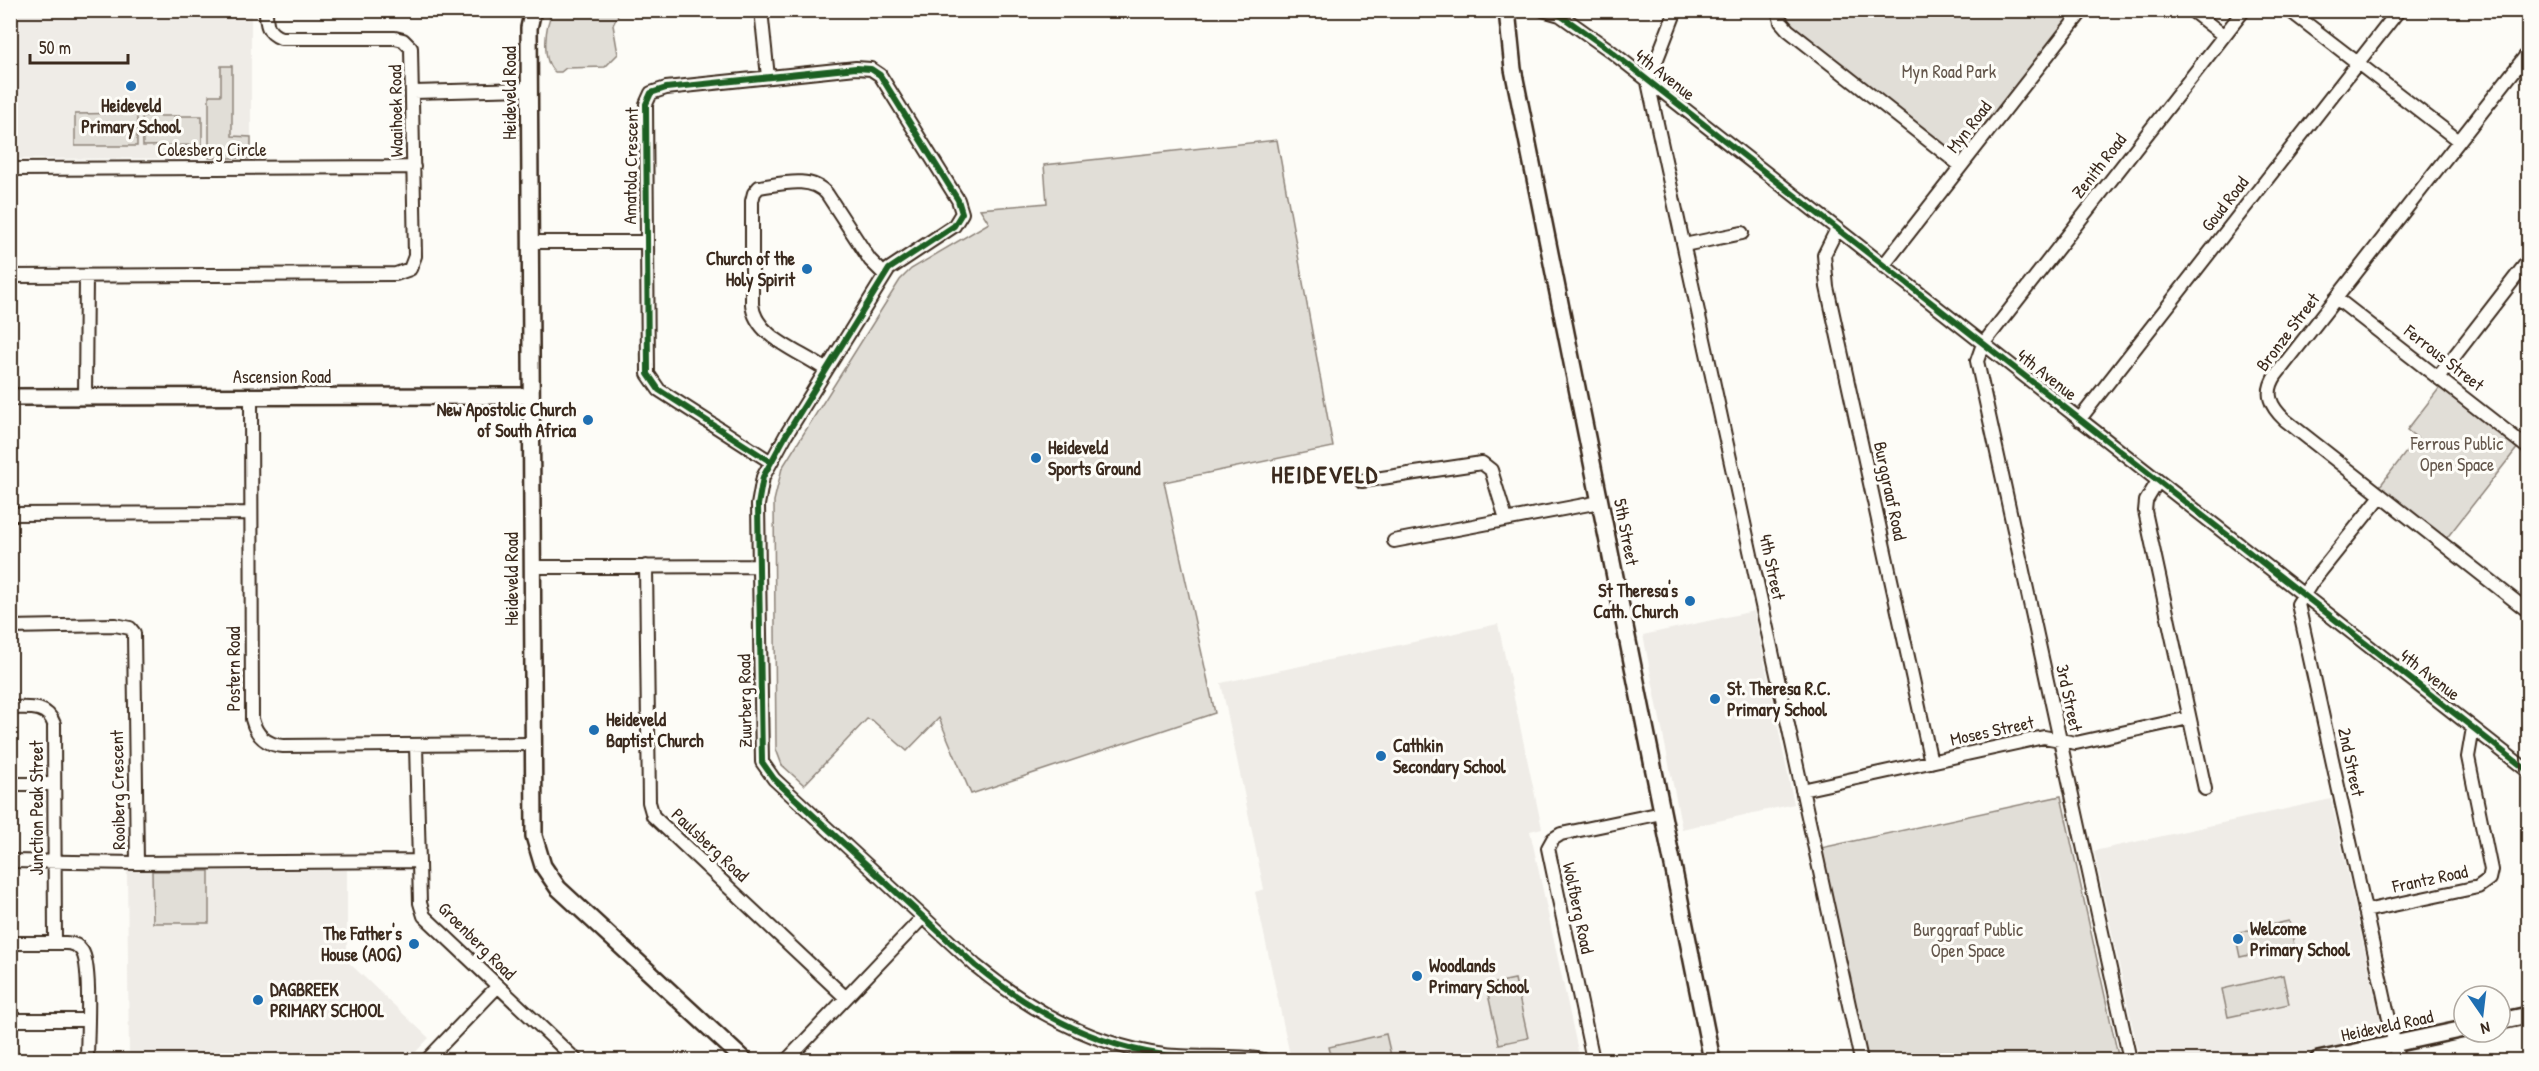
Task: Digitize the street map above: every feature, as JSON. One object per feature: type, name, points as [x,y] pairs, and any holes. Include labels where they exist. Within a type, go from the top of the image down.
[{"type":"street","name":"Waaihoek Road","points":[[86,276],[396,274],[410,269],[416,256],[412,51],[403,40],[281,38],[274,35],[267,27],[266,10]]},
{"type":"street","name":"Heideveld Road","points":[[533,10],[529,28],[534,836],[538,854],[549,877],[744,1060]]},
{"type":"street","points":[[761,10],[768,77]]},
{"type":"street","name":"5th Street","points":[[1507,10],[1512,69],[1712,1060]]},
{"type":"street","name":"4th Avenue","points":[[1543,10],[1560,15],[1572,22],[2529,771]]},
{"type":"street","points":[[1648,82],[1676,10]]},
{"type":"street","points":[[1778,10],[1781,22],[1788,30],[1961,166]]},
{"type":"street","name":"Myn Road","points":[[1883,266],[2083,10]]},
{"type":"street","points":[[2191,10],[2223,35]]},
{"type":"street","name":"Zenith Road","points":[[1983,344],[2244,10]]},
{"type":"street","points":[[2289,10],[2458,141]]},
{"type":"street","name":"Goud Road","points":[[2079,420],[2399,10]]},
{"type":"street","name":"Bronze Street","points":[[2529,53],[2276,375],[2270,385],[2268,395],[2275,411],[2285,420],[2529,610]]},
{"type":"street","name":"Amatola Crescent","points":[[771,462],[659,390],[651,382],[646,364],[645,242],[645,109],[649,96],[659,89],[856,68],[876,71],[958,200],[962,213]]},
{"type":"street","name":"4th Street","points":[[1648,82],[1861,1060]]},
{"type":"street","points":[[414,92],[530,89]]},
{"type":"street","name":"Colesberg Circle","points":[[10,169],[414,167]]},
{"type":"street","points":[[826,370],[768,333],[754,317],[752,304],[754,193],[763,186],[807,182],[818,186],[827,194],[870,260],[885,275]]},
{"type":"street","name":"Zuurberg Road","points":[[962,213],[954,226],[908,254],[885,275],[763,477],[759,498],[762,762],[774,779],[923,917],[1008,992],[1038,1011],[1071,1028],[1120,1046],[1188,1059],[1264,1060]]},
{"type":"street","name":"Burggraaf Road","points":[[1837,229],[1824,255],[1827,287],[1930,762]]},
{"type":"street","points":[[1684,245],[1742,233]]},
{"type":"street","points":[[530,242],[645,242]]},
{"type":"street","points":[[2439,376],[2529,261]]},
{"type":"street","points":[[10,276],[86,276],[85,397]]},
{"type":"street","name":"Ferrous Street","points":[[2336,298],[2529,448]]},
{"type":"street","name":"3rd Street","points":[[1983,344],[1978,352],[1978,371],[2130,1060]]},
{"type":"street","name":"Ascension Road","points":[[10,389],[34,397]]},
{"type":"street","name":"Postern Road","points":[[251,396],[252,719],[256,731],[265,740],[277,745],[532,744]]},
{"type":"street","name":"Ascension Road","points":[[10,397],[531,396]]},
{"type":"street","points":[[1362,481],[1482,463],[1491,470],[1506,519]]},
{"type":"street","points":[[2158,481],[2146,501],[2145,512],[2205,789]]},
{"type":"street","points":[[2304,596],[2312,582],[2380,496]]},
{"type":"street","points":[[1394,541],[1600,502]]},
{"type":"street","points":[[10,514],[251,513]]},
{"type":"street","name":"Paulsberg Road","points":[[646,566],[649,802],[653,816],[846,998]]},
{"type":"street","points":[[531,567],[759,566]]},
{"type":"street","name":"2nd Street","points":[[2304,596],[2298,604],[2398,1060]]},
{"type":"street","name":"Rooiberg Crescent","points":[[10,627],[115,625],[130,628],[134,633],[137,862],[419,861]]},
{"type":"street","name":"Junction Peak Street","points":[[10,708],[40,709],[52,718],[55,732],[55,942]]},
{"type":"street","name":"Moses Street","points":[[1802,790],[2044,737],[2076,743],[2189,718]]},
{"type":"street","name":"Frantz Road","points":[[2365,911],[2478,886],[2489,879],[2491,865],[2468,757],[2473,728]]},
{"type":"street","name":"Groenberg Road","points":[[416,745],[420,903],[424,916],[576,1060]]},
{"type":"street","points":[[10,784],[54,784]]},
{"type":"street","name":"Wolfberg Road","points":[[1593,1060],[1548,848],[1553,839],[1561,834],[1662,813]]},
{"type":"street","points":[[10,861],[137,862]]},
{"type":"street","points":[[787,1060],[923,917]]},
{"type":"street","points":[[10,943],[73,944],[83,952],[87,968],[87,1060]]},
{"type":"street","points":[[428,1060],[497,987]]},
{"type":"street","points":[[2512,1019],[2529,1015]]},
{"type":"street","points":[[10,1020],[87,1020]]},
{"type":"street","name":"Heideveld Road","points":[[2318,1060],[2452,1032]]},
{"type":"shaded area","name":"Heideveld Primary School","points":[[10,11],[251,11],[251,158],[11,159]]},
{"type":"shaded area","name":"St. Theresa R.C. Primary School","points":[[1754,611],[1794,804],[1682,829],[1643,635]]},
{"type":"shaded area","points":[[1498,624],[1542,828],[1530,831],[1580,1060],[1291,1060],[1255,892],[1264,889],[1221,683]]},
{"type":"shaded area","name":"Welcome Primary School","points":[[2331,799],[2382,1028],[2375,1039],[2274,1060],[2140,1060],[2094,851]]},
{"type":"shaded area","name":"DAGBREEK PRIMARY SCHOOL","points":[[347,870],[347,961],[429,1038],[408,1060],[129,1060],[127,871]]},
{"type":"green space","name":"Myn Road Park","points":[[1786,10],[2076,11],[1972,143],[1958,151],[1947,148],[1790,25]]},
{"type":"green space","points":[[553,11],[620,11],[613,25],[618,54],[605,67],[566,68],[561,72],[555,72],[546,52],[546,34]]},
{"type":"green space","points":[[221,66],[232,66],[232,136],[251,137],[251,158],[209,158],[209,95],[221,95]]},
{"type":"green space","points":[[137,113],[137,146],[75,146],[75,114]]},
{"type":"green space","points":[[142,116],[202,116],[202,145],[143,146]]},
{"type":"green space","name":"Heideveld Sports Ground","points":[[1277,140],[1333,447],[1164,482],[1215,713],[971,794],[939,718],[907,751],[872,720],[867,719],[804,785],[782,765],[776,749],[774,501],[782,468],[900,280],[911,269],[989,223],[980,209],[1047,203],[1044,165]]},
{"type":"green space","name":"Ferrous Public Open Space","points":[[2441,386],[2518,447],[2446,539],[2380,486],[2417,438],[2407,430]]},
{"type":"green space","name":"Burggraaf Public Open Space","points":[[2061,796],[2119,1060],[1867,1060],[1821,848]]},
{"type":"green space","points":[[152,871],[209,871],[209,923],[153,923]]},
{"type":"green space","points":[[2289,921],[2294,945],[2240,957],[2235,933]]},
{"type":"green space","points":[[2283,975],[2289,1004],[2228,1017],[2222,989]]},
{"type":"green space","points":[[1515,979],[1528,1038],[1499,1044],[1486,985]]},
{"type":"green space","points":[[1386,1034],[1392,1060],[1332,1060],[1329,1047]]},
{"type":"cycle path","points":[[1543,10],[1560,15],[1608,49],[2528,771]]},
{"type":"cycle path","points":[[771,462],[659,390],[648,374],[646,104],[651,93],[666,88],[856,68],[871,69],[880,75],[958,200],[962,213],[954,226],[889,269],[786,435],[763,477],[758,505],[762,762],[774,779],[976,966],[1041,1011],[1087,1034],[1138,1050],[1176,1056],[1240,1057],[1264,1060]]},
{"type":"place","name":"Heideveld Primary School","points":[[131,86]]},
{"type":"place","name":"Church of the Holy Spirit","points":[[807,269]]},
{"type":"place","name":"New Apostolic Church of South Africa","points":[[588,420]]},
{"type":"place","name":"Heideveld Sports Ground","points":[[1036,458]]},
{"type":"place","name":"St Theresa's Cath. Church","points":[[1690,601]]},
{"type":"place","name":"St. Theresa R.C. Primary School","points":[[1715,699]]},
{"type":"place","name":"Heideveld Baptist Church","points":[[594,730]]},
{"type":"place","name":"Cathkin Secondary School","points":[[1381,756]]},
{"type":"place","name":"Welcome Primary School","points":[[2238,939]]},
{"type":"place","name":"The Father's House (AOG)","points":[[414,944]]},
{"type":"place","name":"Woodlands Primary School","points":[[1417,976]]},
{"type":"place","name":"DAGBREEK PRIMARY SCHOOL","points":[[258,1000]]},
{"type":"district","name":"HEIDEVELD","points":[[1325,475]]}]
